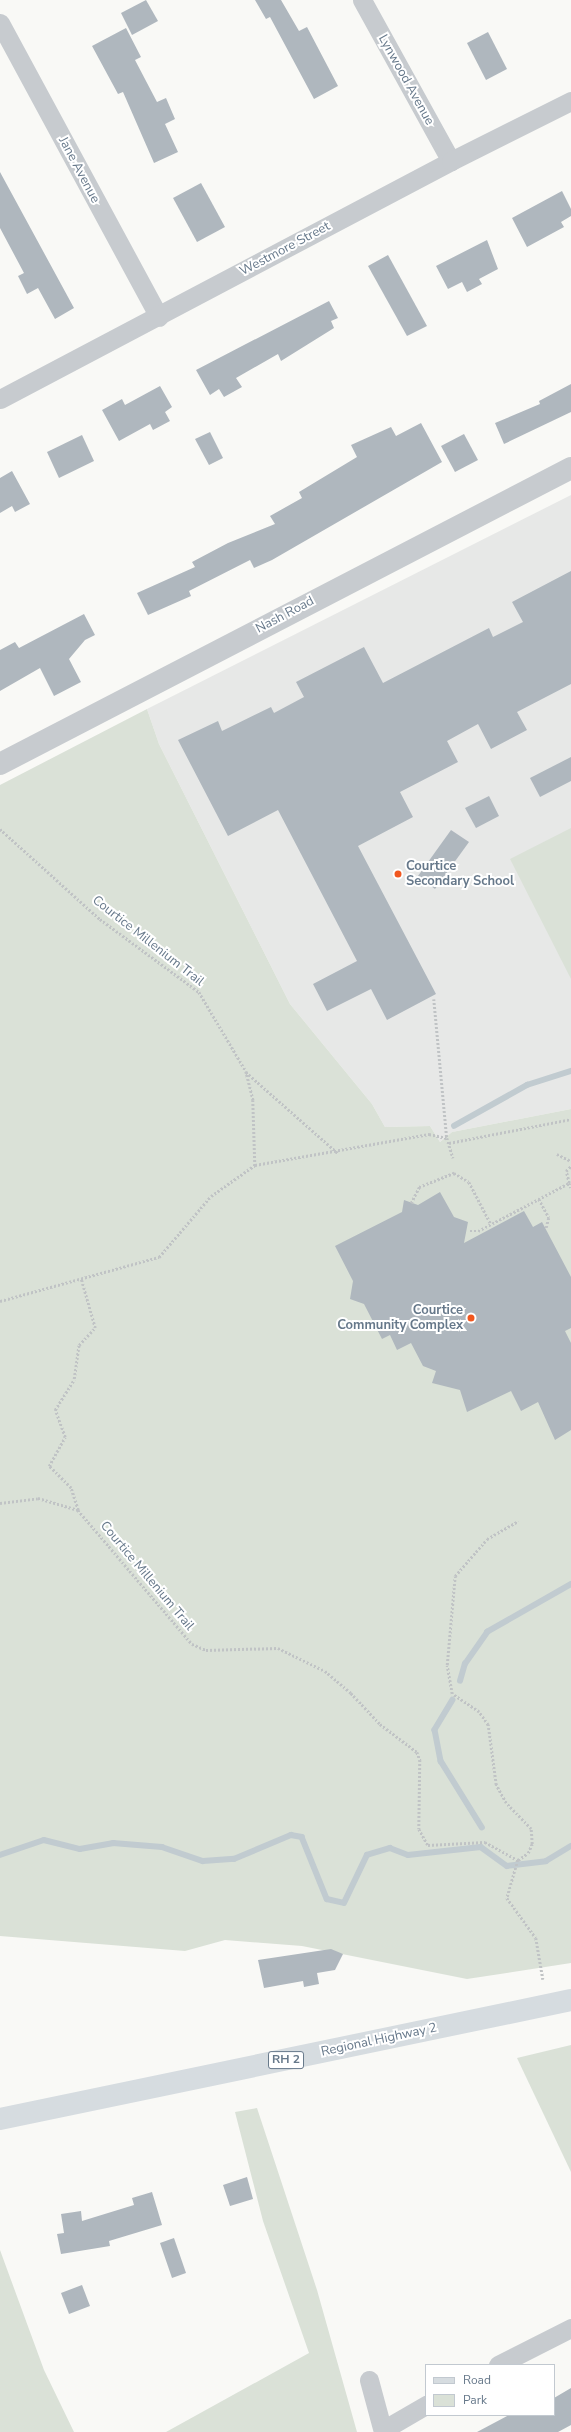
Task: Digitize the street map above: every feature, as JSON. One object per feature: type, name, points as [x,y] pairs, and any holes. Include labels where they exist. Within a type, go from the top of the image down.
[{"type":"main road","name":"Regional Highway 2","points":[[0,2119],[571,2000]]},
{"type":"street","name":"Lynwood Avenue","points":[[362,0],[451,161]]},
{"type":"street","name":"Jane Avenue","points":[[0,23],[159,317]]},
{"type":"street","name":"Westmore Street","points":[[0,399],[159,317],[451,161],[571,101]]},
{"type":"street","name":"Nash Road","points":[[0,764],[571,468]]},
{"type":"street","points":[[500,2364],[571,2328]]},
{"type":"street","points":[[369,2380],[383,2431],[425,2406]]},
{"type":"path","name":"Courtice Millenium Trail","points":[[0,829],[100,919],[199,992],[246,1071],[253,1100],[255,1165]]},
{"type":"path","points":[[434,999],[447,1138],[453,1158]]},
{"type":"path","points":[[246,1071],[338,1153]]},
{"type":"path","points":[[449,1143],[571,1118]]},
{"type":"path","points":[[0,1301],[145,1262],[167,1249],[211,1196],[255,1165],[338,1153],[429,1134],[447,1138]]},
{"type":"path","points":[[557,1154],[571,1161]]},
{"type":"path","points":[[571,1166],[566,1172],[571,1188]]},
{"type":"path","points":[[411,1203],[419,1187],[454,1173],[469,1182],[491,1224]]},
{"type":"path","points":[[470,1231],[478,1231],[569,1183]]},
{"type":"path","points":[[539,1199],[549,1218],[546,1229]]},
{"type":"path","points":[[78,1510],[71,1488],[49,1466],[65,1437],[54,1410],[74,1379],[79,1345],[95,1328],[81,1279]]},
{"type":"path","points":[[0,1503],[38,1498],[78,1510]]},
{"type":"path","name":"Courtice Millenium Trail","points":[[78,1510],[192,1644],[206,1650],[266,1646],[295,1654],[324,1671],[380,1724],[411,1746],[420,1760],[419,1829],[428,1845],[486,1842],[518,1860]]},
{"type":"path","points":[[518,1521],[487,1538],[455,1576],[447,1665],[452,1694],[479,1712],[488,1725],[496,1785],[506,1803],[531,1829],[532,1844],[528,1853],[514,1864],[507,1889],[515,1912],[529,1925],[536,1938],[543,1979]]},
{"type":"shaded area","name":"Courtice Secondary School","points":[[571,495],[571,1109],[452,1132],[440,1142],[430,1126],[385,1127],[372,1104],[290,1004],[159,744],[147,709]]},
{"type":"green space","points":[[147,709],[159,744],[290,1004],[372,1104],[385,1127],[430,1126],[440,1142],[452,1132],[571,1109],[571,1963],[467,1979],[302,1946],[225,1940],[185,1951],[0,1936],[0,785]]},
{"type":"green space","points":[[571,828],[571,979],[510,859]]},
{"type":"green space","points":[[571,2045],[571,2172],[517,2058]]},
{"type":"green space","points":[[257,2108],[317,2290],[357,2432],[166,2432],[309,2353],[263,2221],[235,2112]]},
{"type":"green space","points":[[0,2250],[44,2370],[74,2432],[0,2432]]},
{"type":"building","points":[[146,0],[158,21],[132,35],[121,13]]},
{"type":"building","points":[[255,0],[281,0],[299,31],[307,27],[338,86],[314,99],[270,17],[266,19]]},
{"type":"building","points":[[126,28],[141,57],[135,60],[157,102],[166,98],[175,119],[165,124],[178,152],[154,163],[123,92],[118,94],[92,46]]},
{"type":"building","points":[[488,32],[507,69],[486,80],[467,43]]},
{"type":"building","points":[[0,172],[74,308],[55,319],[38,288],[27,294],[18,276],[24,273],[0,228]]},
{"type":"building","points":[[201,183],[225,227],[197,242],[173,198]]},
{"type":"building","points":[[562,191],[571,209],[571,216],[561,222],[564,227],[527,247],[512,218]]},
{"type":"building","points":[[487,240],[498,269],[479,279],[482,284],[467,292],[462,282],[448,289],[436,266]]},
{"type":"building","points":[[388,255],[427,326],[407,336],[368,266]]},
{"type":"building","points":[[329,301],[338,318],[331,321],[334,328],[281,361],[278,354],[236,378],[242,387],[224,397],[219,389],[210,395],[196,370]]},
{"type":"building","points":[[571,384],[571,412],[504,444],[495,423],[540,404],[539,401]]},
{"type":"building","points":[[160,386],[172,407],[165,412],[170,421],[153,430],[150,424],[119,441],[102,410],[122,399],[125,405]]},
{"type":"building","points":[[421,423],[442,462],[272,560],[254,568],[250,560],[189,591],[191,596],[148,615],[137,593],[195,567],[192,562],[228,543],[275,524],[270,516],[302,498],[299,492],[357,457],[351,445],[391,427],[396,436]]},
{"type":"building","points":[[210,432],[223,458],[209,465],[195,439]]},
{"type":"building","points":[[464,434],[478,460],[455,472],[441,446]]},
{"type":"building","points":[[82,435],[94,461],[59,478],[47,452]]},
{"type":"building","points":[[12,471],[30,504],[15,512],[12,506],[0,513],[0,478]]},
{"type":"building","points":[[571,571],[571,684],[517,712],[527,730],[491,749],[478,724],[447,741],[458,762],[400,792],[413,817],[358,846],[436,994],[387,1020],[371,989],[327,1011],[313,984],[357,961],[278,810],[228,836],[178,740],[218,721],[222,731],[271,707],[274,713],[304,697],[296,682],[364,647],[383,683],[489,628],[493,637],[523,622],[512,602]]},
{"type":"building","points":[[84,614],[95,635],[85,640],[69,659],[81,682],[54,696],[40,668],[0,691],[0,650],[15,642],[19,648]]},
{"type":"building","points":[[571,757],[571,781],[540,797],[530,778]]},
{"type":"building","points":[[489,796],[499,816],[476,828],[465,808]]},
{"type":"building","points":[[451,830],[469,842],[435,889],[418,876]]},
{"type":"building","name":"Courtice Community Complex","points":[[440,1192],[454,1217],[468,1222],[464,1243],[524,1211],[533,1227],[542,1222],[571,1277],[571,1328],[565,1331],[571,1343],[571,1430],[555,1440],[538,1402],[521,1411],[511,1391],[467,1412],[460,1390],[432,1383],[436,1371],[423,1366],[411,1343],[397,1350],[390,1335],[382,1339],[364,1304],[350,1299],[353,1281],[335,1246],[402,1212],[404,1200],[418,1205]]},
{"type":"building","points":[[331,1949],[343,1954],[335,1970],[317,1973],[319,1984],[304,1987],[303,1981],[264,1988],[258,1960]]},
{"type":"building","points":[[247,2177],[253,2199],[230,2206],[223,2185]]},
{"type":"building","points":[[152,2192],[162,2225],[109,2241],[110,2246],[61,2254],[57,2234],[64,2233],[61,2214],[81,2211],[82,2221],[134,2205],[132,2198]]},
{"type":"building","points":[[174,2238],[186,2273],[172,2278],[160,2243]]},
{"type":"building","points":[[82,2285],[90,2306],[69,2314],[61,2293]]},
{"type":"building","points":[[571,2388],[571,2425],[558,2432],[477,2432],[507,2416],[555,2416],[555,2397]]},
{"type":"waterway","points":[[454,1126],[527,1085],[571,1071]]},
{"type":"waterway","points":[[460,1681],[465,1664],[487,1632],[571,1584]]},
{"type":"waterway","points":[[453,1700],[435,1730],[441,1761],[482,1827]]},
{"type":"waterway","points":[[0,1855],[44,1840],[80,1849],[113,1843],[162,1847],[203,1861],[234,1859],[291,1835],[302,1837],[327,1899],[344,1903],[367,1855],[390,1848],[408,1855],[481,1847],[507,1866],[546,1861],[571,1846]]},
{"type":"place","name":"Courtice Secondary School","points":[[398,874]]},
{"type":"place","name":"Courtice Community Complex","points":[[471,1318]]}]
